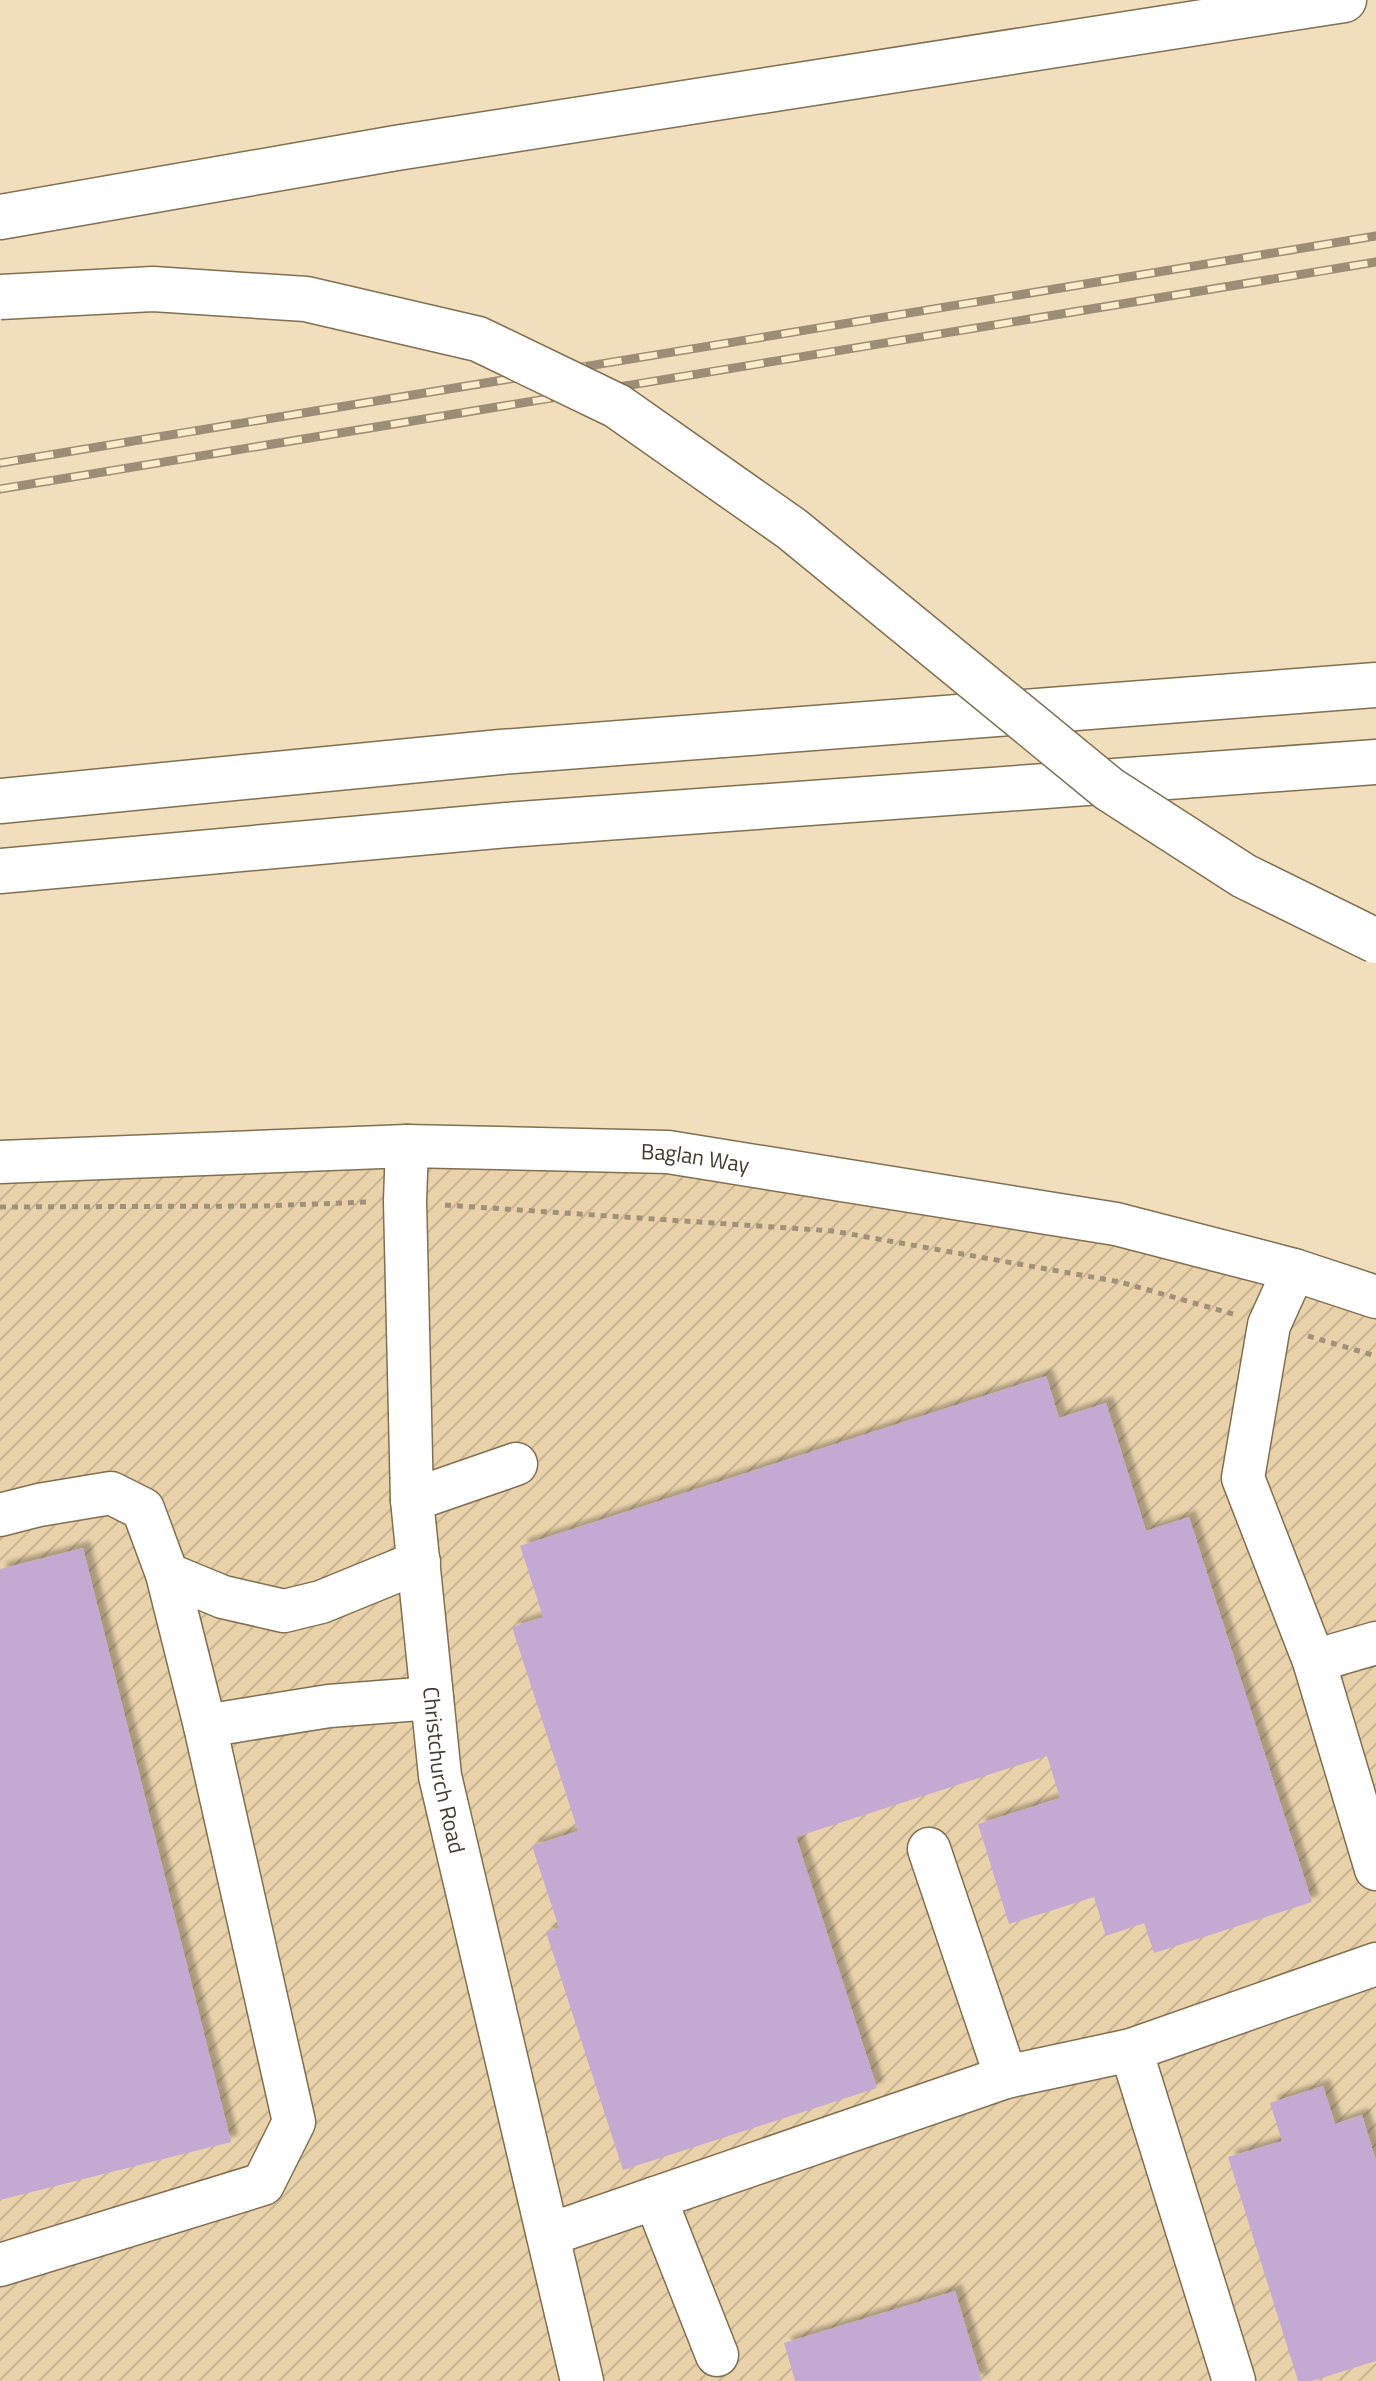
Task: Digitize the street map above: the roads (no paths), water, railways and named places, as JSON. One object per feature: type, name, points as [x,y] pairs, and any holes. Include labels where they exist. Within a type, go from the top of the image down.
[{"type":"highway","points":[[0,217],[396,148],[1344,0]]},
{"type":"highway","points":[[0,297],[153,289],[306,299],[478,339],[617,406],[792,529],[1109,789],[1244,876],[1376,941]]},
{"type":"highway","points":[[0,801],[501,752],[1376,685]]},
{"type":"highway","points":[[0,871],[507,825],[1376,762]]},
{"type":"street","name":"Baglan Way","points":[[0,1162],[407,1146],[668,1152],[1116,1224],[1294,1270],[1376,1297]]},
{"type":"street","name":"Christchurch Road","points":[[407,1146],[405,1201],[412,1500],[440,1776],[582,2381]]},
{"type":"street","points":[[1294,1270],[1269,1325],[1243,1478],[1314,1661],[1376,1869]]},
{"type":"street","points":[[412,1500],[516,1464]]},
{"type":"street","points":[[0,1515],[111,1493],[143,1509],[167,1574],[205,1726],[294,2122],[263,2184],[0,2265]]},
{"type":"street","points":[[167,1574],[223,1597],[284,1611],[321,1602],[419,1562]]},
{"type":"street","points":[[1314,1661],[1376,1643]]},
{"type":"street","points":[[205,1726],[329,1706],[432,1698]]},
{"type":"street","points":[[929,1849],[1006,2077]]},
{"type":"street","points":[[548,2235],[1006,2077],[1131,2050],[1376,1964]]},
{"type":"street","points":[[1131,2050],[1234,2381]]},
{"type":"street","points":[[655,2198],[717,2355]]},
{"type":"railway","points":[[0,463],[1376,236]]},
{"type":"railway","points":[[0,489],[1376,262]]}]
